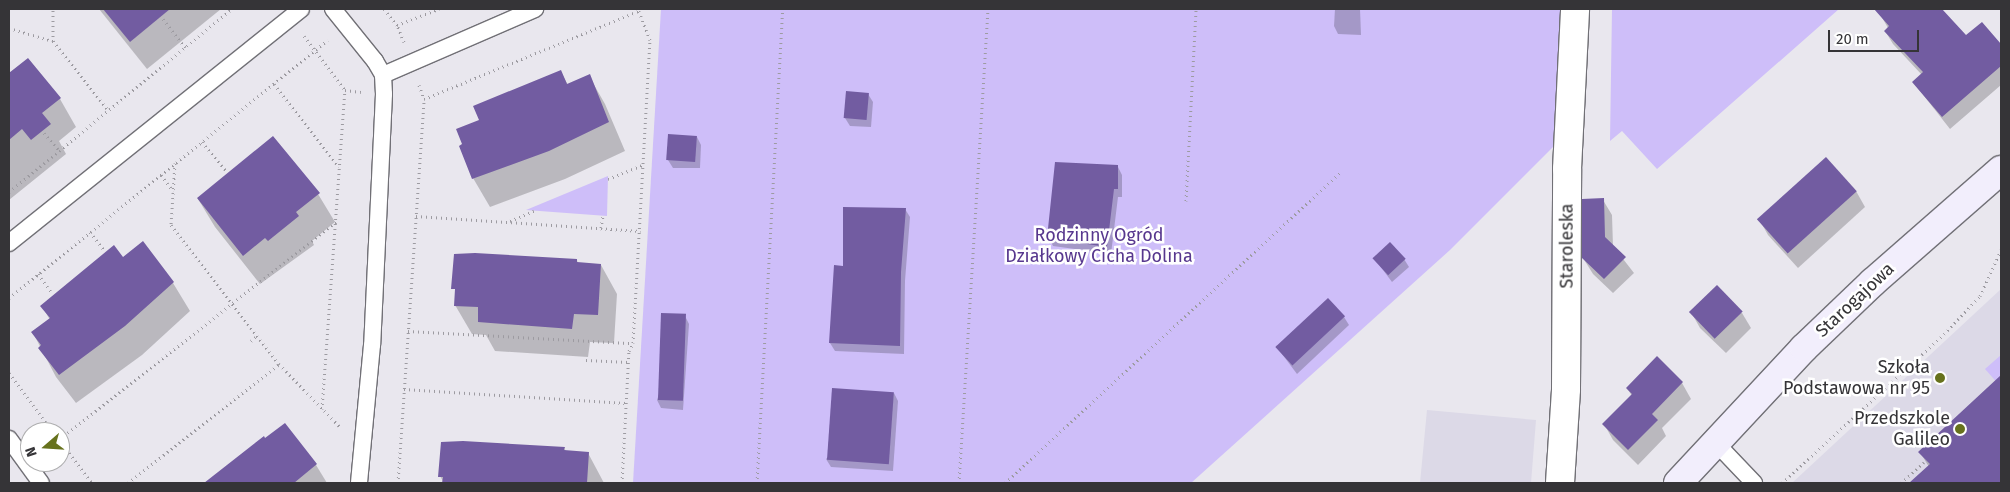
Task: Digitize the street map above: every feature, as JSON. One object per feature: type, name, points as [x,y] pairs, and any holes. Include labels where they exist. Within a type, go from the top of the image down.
[{"type":"street","name":"Staroleska","points":[[1560,483],[1566,389],[1567,170],[1574,9]]},
{"type":"street","name":"Starogajowa","points":[[1678,483],[1804,348],[1873,282],[2001,170]]},
{"type":"lane","points":[[333,9],[383,75],[384,94],[372,345],[359,483]]},
{"type":"lane","points":[[383,75],[535,9]]},
{"type":"lane","points":[[9,244],[295,14]]},
{"type":"lane","points":[[9,439],[41,483]]},
{"type":"lane","points":[[1715,442],[1754,483]]},
{"type":"path","points":[[53,9],[53,41]]},
{"type":"path","points":[[9,192],[232,9]]},
{"type":"path","points":[[384,9],[397,25],[424,99],[398,483]]},
{"type":"path","points":[[397,25],[438,9]]},
{"type":"path","points":[[757,483],[783,9]]},
{"type":"path","points":[[959,483],[988,9]]},
{"type":"path","points":[[1186,201],[1196,9]]},
{"type":"path","points":[[424,99],[638,10],[650,40],[634,343],[628,362],[622,483]]},
{"type":"path","points":[[295,14],[316,50],[345,90],[322,409]]},
{"type":"path","points":[[163,19],[185,47]]},
{"type":"path","points":[[9,298],[346,26]]},
{"type":"path","points":[[9,28],[53,41],[108,110]]},
{"type":"path","points":[[274,84],[340,167]]},
{"type":"path","points":[[345,90],[384,94]]},
{"type":"path","points":[[44,133],[59,150]]},
{"type":"path","points":[[202,142],[226,171]]},
{"type":"path","points":[[175,163],[171,225],[279,364],[345,432]]},
{"type":"path","points":[[608,179],[643,165]]},
{"type":"path","points":[[1006,483],[1340,174]]},
{"type":"path","points":[[161,175],[173,192]]},
{"type":"path","points":[[508,222],[534,211]]},
{"type":"path","points":[[416,216],[640,231]]},
{"type":"path","points":[[601,228],[603,216]]},
{"type":"path","points":[[70,432],[336,221]]},
{"type":"path","points":[[90,232],[105,250]]},
{"type":"path","points":[[1782,483],[1980,296],[2001,250]]},
{"type":"path","points":[[38,274],[52,293]]},
{"type":"path","points":[[408,331],[634,343]]},
{"type":"path","points":[[251,341],[257,336]]},
{"type":"path","points":[[586,360],[628,362]]},
{"type":"path","points":[[128,483],[279,364]]},
{"type":"path","points":[[9,373],[46,422]]},
{"type":"path","points":[[404,389],[626,403]]},
{"type":"path","points":[[70,453],[92,483]]},
{"type":"path","points":[[1901,483],[1924,462]]},
{"type":"path","points":[[1906,479],[1910,483]]},
{"type":"shaded area","points":[[2001,289],[2001,483],[1792,483]]},
{"type":"shaded area","points":[[1427,410],[1536,420],[1531,483],[1420,483]]},
{"type":"green space","name":"Rodzinny Ogród Działkowy Cicha Dolina","points":[[661,9],[1566,9],[1556,144],[1450,250],[1191,483],[633,483]]},
{"type":"green space","points":[[1612,9],[1839,9],[1657,169],[1622,131],[1610,141]]},
{"type":"green space","points":[[608,176],[607,216],[526,210]]},
{"type":"green space","points":[[2001,355],[2001,387],[1985,369]]},
{"type":"building","points":[[103,9],[170,9],[130,42]]},
{"type":"building","points":[[1874,9],[1942,9],[1966,35],[1982,22],[2001,44],[2001,66],[1942,117],[1912,82],[1923,72],[1884,31],[1889,26]]},
{"type":"building","points":[[28,58],[61,98],[42,113],[51,124],[31,140],[22,129],[9,140],[9,73]]},
{"type":"building","points":[[561,70],[567,84],[590,74],[609,122],[549,151],[472,179],[459,146],[462,144],[456,129],[479,120],[473,106]]},
{"type":"building","points":[[846,91],[869,93],[867,120],[844,118]]},
{"type":"building","points":[[668,134],[697,136],[695,162],[666,160]]},
{"type":"building","points":[[273,136],[320,193],[296,212],[299,216],[268,241],[265,238],[243,256],[197,198]]},
{"type":"building","points":[[1826,157],[1857,191],[1788,253],[1757,219]]},
{"type":"building","points":[[1055,162],[1118,165],[1118,189],[1114,189],[1107,247],[1047,238]]},
{"type":"building","points":[[1604,198],[1605,237],[1626,257],[1604,279],[1582,258],[1582,199]]},
{"type":"building","points":[[843,207],[906,208],[901,272],[900,346],[829,343],[834,265],[843,266]]},
{"type":"building","points":[[143,241],[174,282],[125,326],[59,375],[38,348],[41,345],[31,332],[50,318],[40,306],[114,245],[123,257]]},
{"type":"building","points":[[1390,242],[1406,259],[1388,275],[1372,258]]},
{"type":"building","points":[[475,253],[577,259],[577,262],[601,264],[598,315],[574,314],[572,329],[478,322],[478,307],[454,306],[455,289],[451,289],[454,254]]},
{"type":"building","points":[[1717,285],[1743,312],[1715,339],[1689,312]]},
{"type":"building","points":[[1328,298],[1345,316],[1292,365],[1275,347]]},
{"type":"building","points":[[661,313],[686,314],[683,401],[658,400]]},
{"type":"building","points":[[1657,356],[1683,382],[1652,414],[1658,420],[1628,450],[1602,424],[1632,394],[1626,388]]},
{"type":"building","name":"Przedszkole Galileo","points":[[2001,375],[2001,483],[1909,483],[1930,464],[1918,452]]},
{"type":"building","points":[[832,388],[894,392],[889,464],[827,460]]},
{"type":"building","points":[[285,423],[317,464],[294,483],[204,483],[264,436],[265,438]]},
{"type":"building","points":[[463,441],[565,447],[564,450],[589,452],[587,483],[442,483],[443,477],[438,477],[441,442]]},
{"type":"place","name":"Szkoła Podstawowa nr 95","points":[[1940,378]]},
{"type":"place","name":"Przedszkole Galileo","points":[[1960,429]]}]
